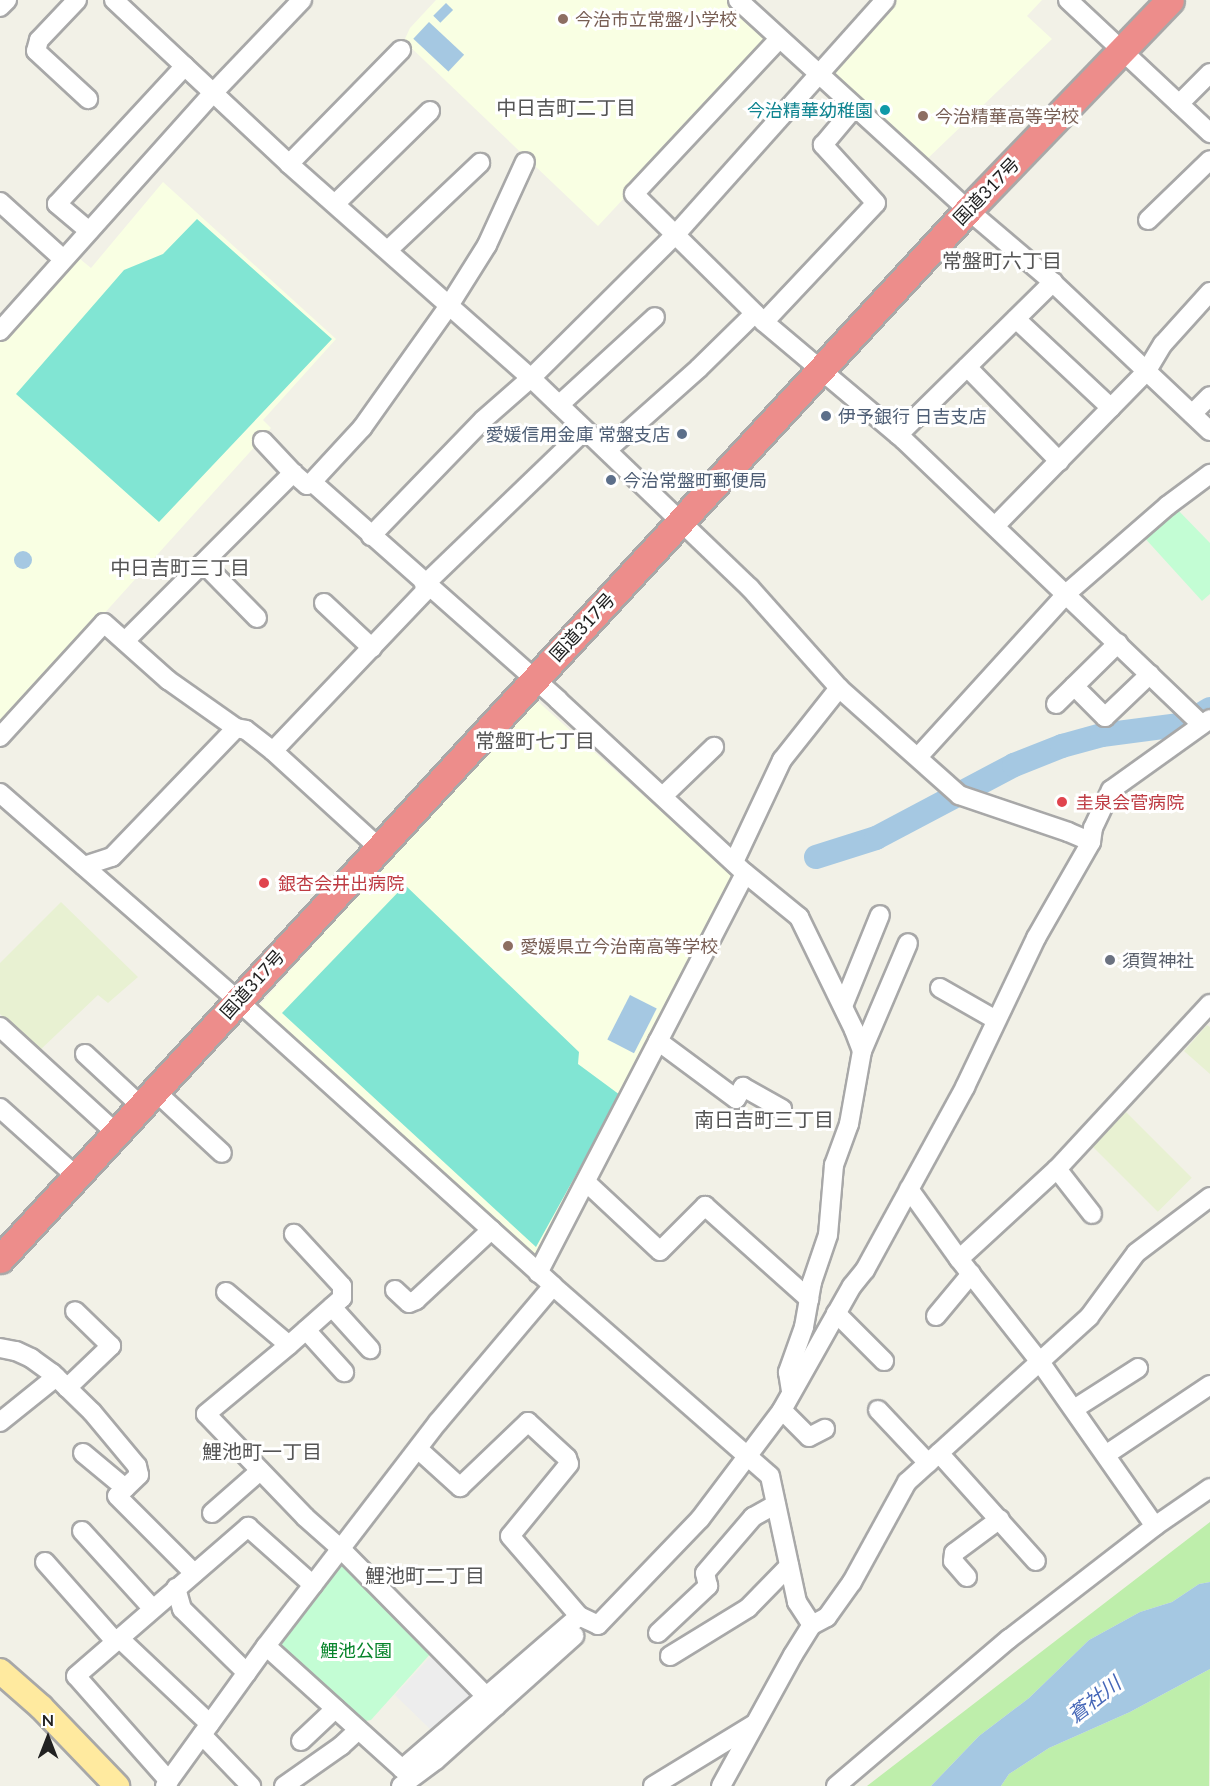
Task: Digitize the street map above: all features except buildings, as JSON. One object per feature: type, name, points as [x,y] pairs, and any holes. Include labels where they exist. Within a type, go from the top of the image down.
[{"type":"highway","name":"国道317号","points":[[0,1259],[968,210],[1170,0]]},
{"type":"main road","points":[[0,1671],[40,1707],[117,1786]]},
{"type":"street","points":[[0,7],[7,0]]},
{"type":"street","points":[[77,0],[39,40],[36,51],[88,99]]},
{"type":"street","points":[[114,0],[289,164],[531,378],[750,588],[839,688],[959,795],[1091,842]]},
{"type":"street","points":[[0,331],[213,93],[302,0]]},
{"type":"street","points":[[738,0],[816,74],[968,210],[1053,282],[1210,430]]},
{"type":"street","points":[[371,536],[483,420],[531,378],[676,234],[816,74],[885,0]]},
{"type":"street","points":[[1068,0],[1210,133]]},
{"type":"street","points":[[418,1449],[460,1487],[528,1422],[567,1458],[569,1464],[510,1536],[584,1618],[598,1625],[700,1519],[782,1410],[791,1391],[821,1344],[836,1313],[865,1270],[965,1087],[1036,938],[1091,842],[1093,828],[1111,790],[1205,721],[1150,674],[898,435],[820,372],[759,317],[634,194],[779,39]]},
{"type":"street","points":[[289,164],[401,50]]},
{"type":"street","points":[[89,231],[57,204],[185,66]]},
{"type":"street","points":[[1179,104],[1210,73]]},
{"type":"street","points":[[607,450],[759,317],[876,203],[823,145],[855,108]]},
{"type":"street","points":[[335,204],[430,111]]},
{"type":"street","points":[[1148,219],[1210,160]]},
{"type":"street","points":[[388,250],[480,162]]},
{"type":"street","points":[[263,441],[307,485],[312,482],[362,428],[450,304],[487,245],[525,162]]},
{"type":"street","points":[[0,202],[63,260]]},
{"type":"street","points":[[898,435],[1053,282]]},
{"type":"street","points":[[995,526],[1146,372],[1163,344],[1210,292]]},
{"type":"street","points":[[559,405],[655,317]]},
{"type":"street","points":[[1016,319],[1111,408]]},
{"type":"street","points":[[967,367],[1059,461]]},
{"type":"street","points":[[1192,414],[1210,396]]},
{"type":"street","points":[[273,751],[372,648],[426,587],[585,430]]},
{"type":"street","points":[[125,641],[293,473]]},
{"type":"street","points":[[918,757],[1067,593],[1167,506],[1210,474]]},
{"type":"street","points":[[312,482],[426,587],[663,796],[740,868],[799,917],[843,1005],[862,1050]]},
{"type":"street","points":[[203,563],[257,618]]},
{"type":"street","points":[[324,603],[372,648]]},
{"type":"street","points":[[0,737],[104,623],[168,680],[236,728],[246,730],[273,751],[378,847]]},
{"type":"street","points":[[1056,704],[1118,643]]},
{"type":"street","points":[[1074,686],[1105,717],[1150,674]]},
{"type":"street","points":[[538,1273],[658,1041],[740,868],[782,760],[839,688]]},
{"type":"street","points":[[84,866],[112,857],[236,728]]},
{"type":"street","points":[[663,796],[714,747]]},
{"type":"street","points":[[0,793],[237,1000],[538,1273],[770,1476],[797,1602],[812,1625]]},
{"type":"street","points":[[843,1005],[880,915]]},
{"type":"street","points":[[791,1391],[788,1372],[804,1327],[812,1282],[828,1236],[834,1164],[849,1124],[862,1050],[908,943]]},
{"type":"street","points":[[940,988],[996,1020]]},
{"type":"street","points":[[959,1259],[1057,1169],[1210,1004]]},
{"type":"street","points":[[0,1027],[116,1134]]},
{"type":"street","points":[[658,1041],[736,1099],[743,1087],[782,1109]]},
{"type":"street","points":[[85,1054],[222,1153]]},
{"type":"street","points":[[0,1108],[77,1177]]},
{"type":"street","points":[[1057,1169],[1092,1214]]},
{"type":"street","points":[[586,1182],[660,1251],[705,1206],[809,1299]]},
{"type":"street","points":[[909,1189],[959,1259],[1040,1362],[1107,1454],[1155,1526]]},
{"type":"street","points":[[721,1786],[812,1625],[827,1617],[852,1582],[907,1482],[1089,1317],[1136,1253],[1210,1197]]},
{"type":"street","points":[[395,1290],[409,1303],[416,1300],[492,1230]]},
{"type":"street","points":[[294,1234],[342,1286],[342,1298],[206,1414],[305,1517],[341,1549],[491,1701]]},
{"type":"street","points":[[936,1316],[971,1274]]},
{"type":"street","points":[[313,1585],[248,1527],[76,1676],[167,1783],[266,1647],[418,1449],[553,1286]]},
{"type":"street","points":[[226,1292],[289,1345]]},
{"type":"street","points":[[332,1307],[369,1349]]},
{"type":"street","points":[[0,1422],[62,1382],[111,1346],[75,1311]]},
{"type":"street","points":[[836,1313],[884,1362]]},
{"type":"street","points":[[306,1330],[344,1372]]},
{"type":"street","points":[[0,1348],[16,1351],[31,1358],[62,1382],[92,1412],[137,1466],[139,1475],[117,1496],[194,1573]]},
{"type":"street","points":[[1074,1409],[1138,1368]]},
{"type":"street","points":[[1107,1454],[1210,1385]]},
{"type":"street","points":[[782,1410],[809,1437],[825,1429]]},
{"type":"street","points":[[878,1410],[1000,1519],[1036,1561]]},
{"type":"street","points":[[83,1453],[125,1488]]},
{"type":"street","points":[[212,1513],[260,1471]]},
{"type":"street","points":[[836,1786],[1009,1639],[1155,1526],[1210,1488]]},
{"type":"street","points":[[658,1633],[708,1586],[705,1573],[753,1517],[776,1504]]},
{"type":"street","points":[[967,1577],[953,1561],[954,1553],[1000,1519]]},
{"type":"street","points":[[82,1531],[152,1608]]},
{"type":"street","points":[[45,1562],[117,1640],[206,1729],[251,1786]]},
{"type":"street","points":[[670,1656],[748,1608],[789,1566]]},
{"type":"street","points":[[176,1588],[182,1609],[247,1673]]},
{"type":"street","points":[[266,1647],[402,1769],[491,1701],[584,1618]]},
{"type":"street","points":[[401,1786],[436,1761],[491,1701]]},
{"type":"street","points":[[301,1742],[335,1709]]},
{"type":"street","points":[[653,1786],[755,1724]]},
{"type":"street","points":[[284,1786],[341,1746],[357,1730]]},
{"type":"shaded area","points":[[436,0],[729,0],[772,40],[598,226],[404,41],[410,28]]},
{"type":"shaded area","name":"今治精華高等学校","points":[[890,0],[1042,0],[1027,16],[1052,39],[924,162],[825,71]]},
{"type":"shaded area","points":[[163,182],[336,339],[263,420],[271,428],[0,729],[0,336],[74,254],[91,268]]},
{"type":"shaded area","points":[[197,219],[332,339],[159,522],[16,394],[124,270],[163,254]]},
{"type":"shaded area","name":"愛媛県立今治南高等学校","points":[[534,698],[739,881],[531,1264],[253,1012]]},
{"type":"shaded area","points":[[405,885],[579,1052],[578,1064],[620,1095],[536,1247],[282,1013]]},
{"type":"shaded area","points":[[61,902],[138,977],[108,1003],[98,995],[38,1052],[0,1014],[0,963]]},
{"type":"shaded area","points":[[1207,1025],[1210,1027],[1210,1074],[1184,1051]]},
{"type":"shaded area","points":[[1126,1112],[1192,1178],[1158,1212],[1092,1146]]},
{"type":"shaded area","points":[[433,1654],[472,1692],[471,1702],[435,1734],[395,1695]]},
{"type":"green space","points":[[1176,508],[1210,543],[1210,594],[1202,601],[1142,535]]},
{"type":"green space","points":[[1210,1522],[1210,1582],[1199,1584],[1172,1602],[1140,1612],[1089,1640],[1029,1698],[979,1736],[931,1786],[867,1786]]},
{"type":"green space","name":"鯉池公園","points":[[339,1561],[432,1652],[371,1720],[360,1722],[274,1645]]},
{"type":"green space","points":[[1210,1669],[1209,1786],[1001,1786],[1009,1774],[1049,1748],[1130,1712]]},
{"type":"water","points":[[446,3],[453,10],[440,23],[433,16]]},
{"type":"water","points":[[429,22],[464,55],[448,72],[413,39]]},
{"type":"water","points":[[23,551],[31,556],[32,560],[27,568],[23,569],[15,564],[14,560],[19,552]]},
{"type":"water","points":[[630,995],[657,1009],[634,1053],[607,1040]]},
{"type":"water","name":"蒼社川","points":[[1210,1582],[1210,1669],[1130,1712],[1049,1748],[1009,1774],[1001,1786],[931,1786],[979,1736],[1029,1698],[1089,1640],[1140,1612],[1172,1602],[1199,1584]]},
{"type":"waterway","points":[[816,857],[876,838],[1014,765],[1062,746],[1102,735],[1185,724],[1210,709]]},
{"type":"place","name":"今治市立常盤小学校","points":[[563,19]]},
{"type":"place","name":"今治精華幼稚園","points":[[885,110]]},
{"type":"place","name":"今治精華高等学校","points":[[923,116]]},
{"type":"place","name":"伊予銀行 日吉支店","points":[[826,416]]},
{"type":"place","name":"愛媛信用金庫 常盤支店","points":[[682,434]]},
{"type":"place","name":"今治常盤町郵便局","points":[[611,480]]},
{"type":"place","name":"圭泉会菅病院","points":[[1062,802]]},
{"type":"place","name":"銀杏会井出病院","points":[[264,883]]},
{"type":"place","name":"愛媛県立今治南高等学校","points":[[508,946]]},
{"type":"place","name":"須賀神社","points":[[1110,960]]},
{"type":"district","name":"中日吉町二丁目","points":[[566,107]]},
{"type":"district","name":"常盤町六丁目","points":[[1002,260]]},
{"type":"district","name":"中日吉町三丁目","points":[[180,567]]},
{"type":"district","name":"常盤町七丁目","points":[[535,740]]},
{"type":"district","name":"南日吉町三丁目","points":[[764,1119]]},
{"type":"district","name":"鯉池町一丁目","points":[[262,1451]]},
{"type":"district","name":"鯉池町二丁目","points":[[425,1575]]}]
